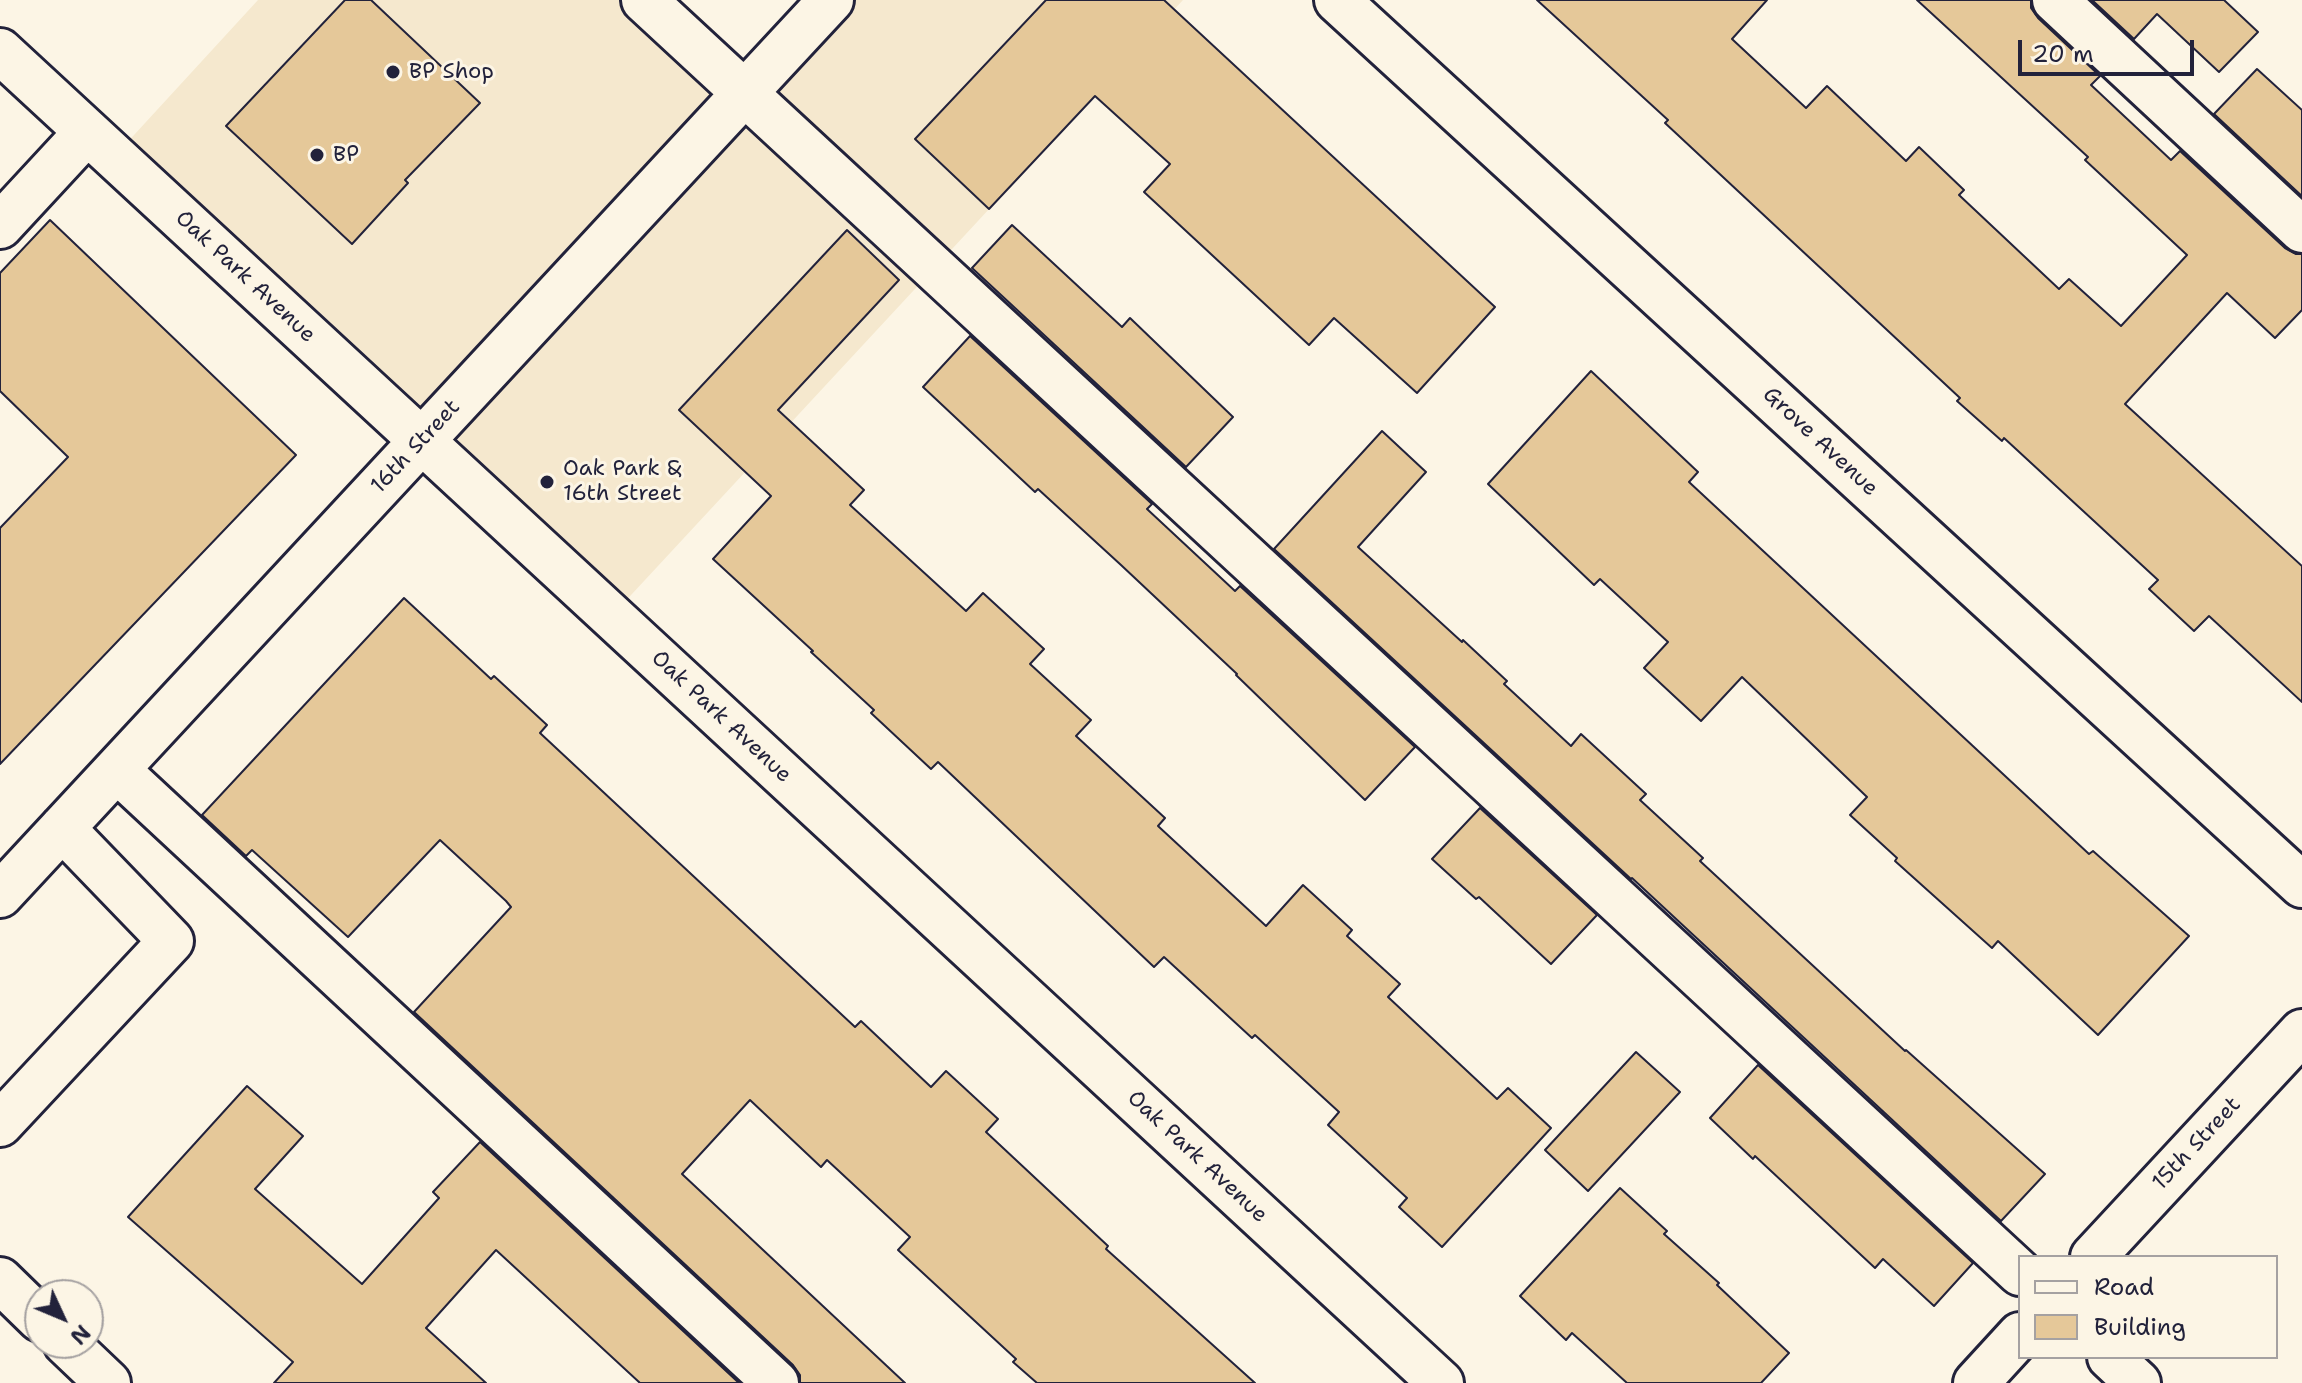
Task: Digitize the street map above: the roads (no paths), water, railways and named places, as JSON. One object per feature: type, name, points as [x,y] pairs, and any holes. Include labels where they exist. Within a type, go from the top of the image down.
[{"type":"street","points":[[644,0],[2018,1271]]},
{"type":"street","name":"16th Street","points":[[0,895],[831,0]]},
{"type":"street","name":"Grove Avenue","points":[[1337,0],[2302,885]]},
{"type":"street","points":[[2055,0],[2302,230]]},
{"type":"street","name":"Oak Park Avenue","points":[[0,51],[1441,1383]]},
{"type":"street","points":[[0,226],[87,132]]},
{"type":"street","points":[[117,770],[776,1383]]},
{"type":"street","points":[[0,1124],[171,941],[62,828]]},
{"type":"street","name":"15th Street","points":[[2095,1255],[2302,1032]]},
{"type":"street","points":[[0,1280],[24,1303]]},
{"type":"street","points":[[1976,1383],[2018,1337]]},
{"type":"street","points":[[83,1359],[108,1383]]},
{"type":"street","points":[[2112,1359],[2138,1383]]},
{"type":"place","name":"BP Shop","points":[[393,72]]},
{"type":"place","name":"BP","points":[[317,155]]},
{"type":"place","name":"Oak Park & 16th Street","points":[[547,482]]}]
